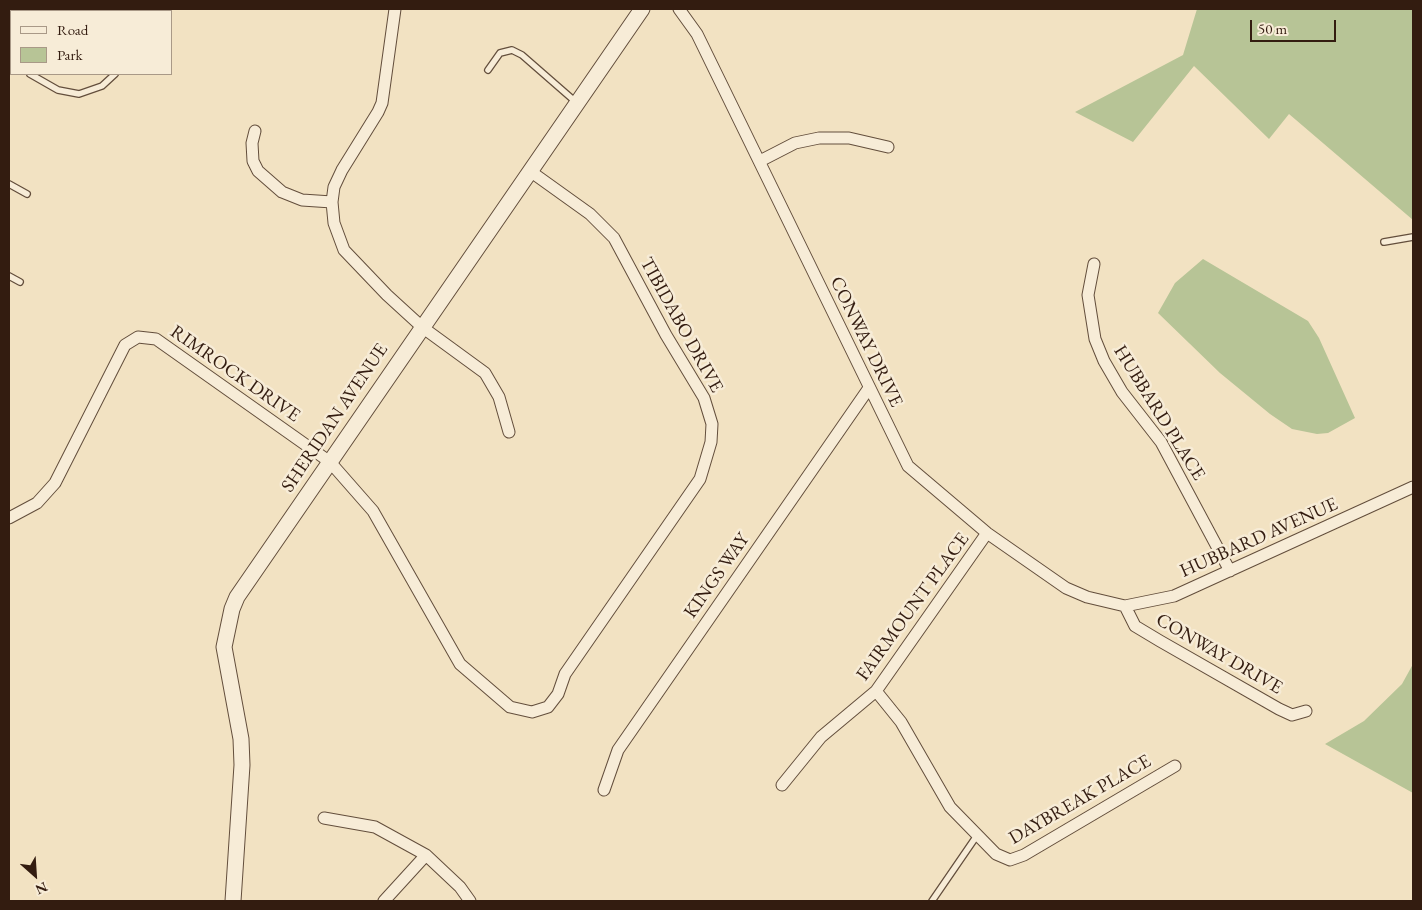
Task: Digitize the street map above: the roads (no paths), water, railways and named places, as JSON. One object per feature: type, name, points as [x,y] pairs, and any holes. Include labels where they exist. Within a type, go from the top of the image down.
[{"type":"street","points":[[395,9],[382,103],[342,170],[334,188],[332,202],[334,223],[344,250],[387,295],[422,327],[485,373],[499,397],[509,432]]},
{"type":"street","name":"SHERIDAN AVENUE","points":[[233,901],[242,765],[240,739],[224,648],[229,618],[238,597],[642,9]]},
{"type":"street","name":"CONWAY DRIVE","points":[[679,9],[697,34],[908,466],[987,533],[1066,588],[1087,597],[1120,605],[1134,626],[1279,709],[1292,714],[1306,711]]},
{"type":"street","points":[[255,131],[252,143],[253,161],[258,171],[282,192],[302,200],[332,202]]},
{"type":"street","points":[[760,161],[795,143],[819,138],[849,138],[888,147]]},
{"type":"street","name":"TIBIDABO DRIVE","points":[[530,171],[590,214],[614,238],[666,335],[704,398],[712,424],[711,442],[700,479],[565,674]]},
{"type":"street","name":"HUBBARD PLACE","points":[[1094,264],[1088,295],[1094,339],[1122,392],[1161,442],[1230,572]]},
{"type":"street","name":"RIMROCK DRIVE","points":[[9,518],[36,503],[55,482],[125,346],[138,337],[156,339],[330,462],[373,511],[460,664],[510,707],[532,712],[548,707],[558,694],[565,674]]},
{"type":"street","name":"KINGS WAY","points":[[604,790],[618,750],[869,388]]},
{"type":"street","name":"HUBBARD AVENUE","points":[[1120,605],[1174,596],[1413,487]]},
{"type":"street","name":"FAIRMOUNT PLACE","points":[[782,785],[821,738],[876,691],[987,533]]},
{"type":"street","name":"DAYBREAK PLACE","points":[[876,691],[901,722],[950,807],[996,854],[1010,860],[1024,855],[1175,766]]},
{"type":"street","points":[[324,818],[375,827],[426,855],[460,887],[470,901]]},
{"type":"street","points":[[384,901],[426,855]]},
{"type":"lane","points":[[488,70],[500,53],[512,50],[522,55],[577,103]]},
{"type":"lane","points":[[32,75],[58,90],[79,94],[102,86],[114,75]]},
{"type":"lane","points":[[9,184],[27,194]]},
{"type":"lane","points":[[1384,242],[1413,237]]},
{"type":"lane","points":[[9,276],[20,282]]},
{"type":"lane","points":[[932,901],[978,834]]}]
